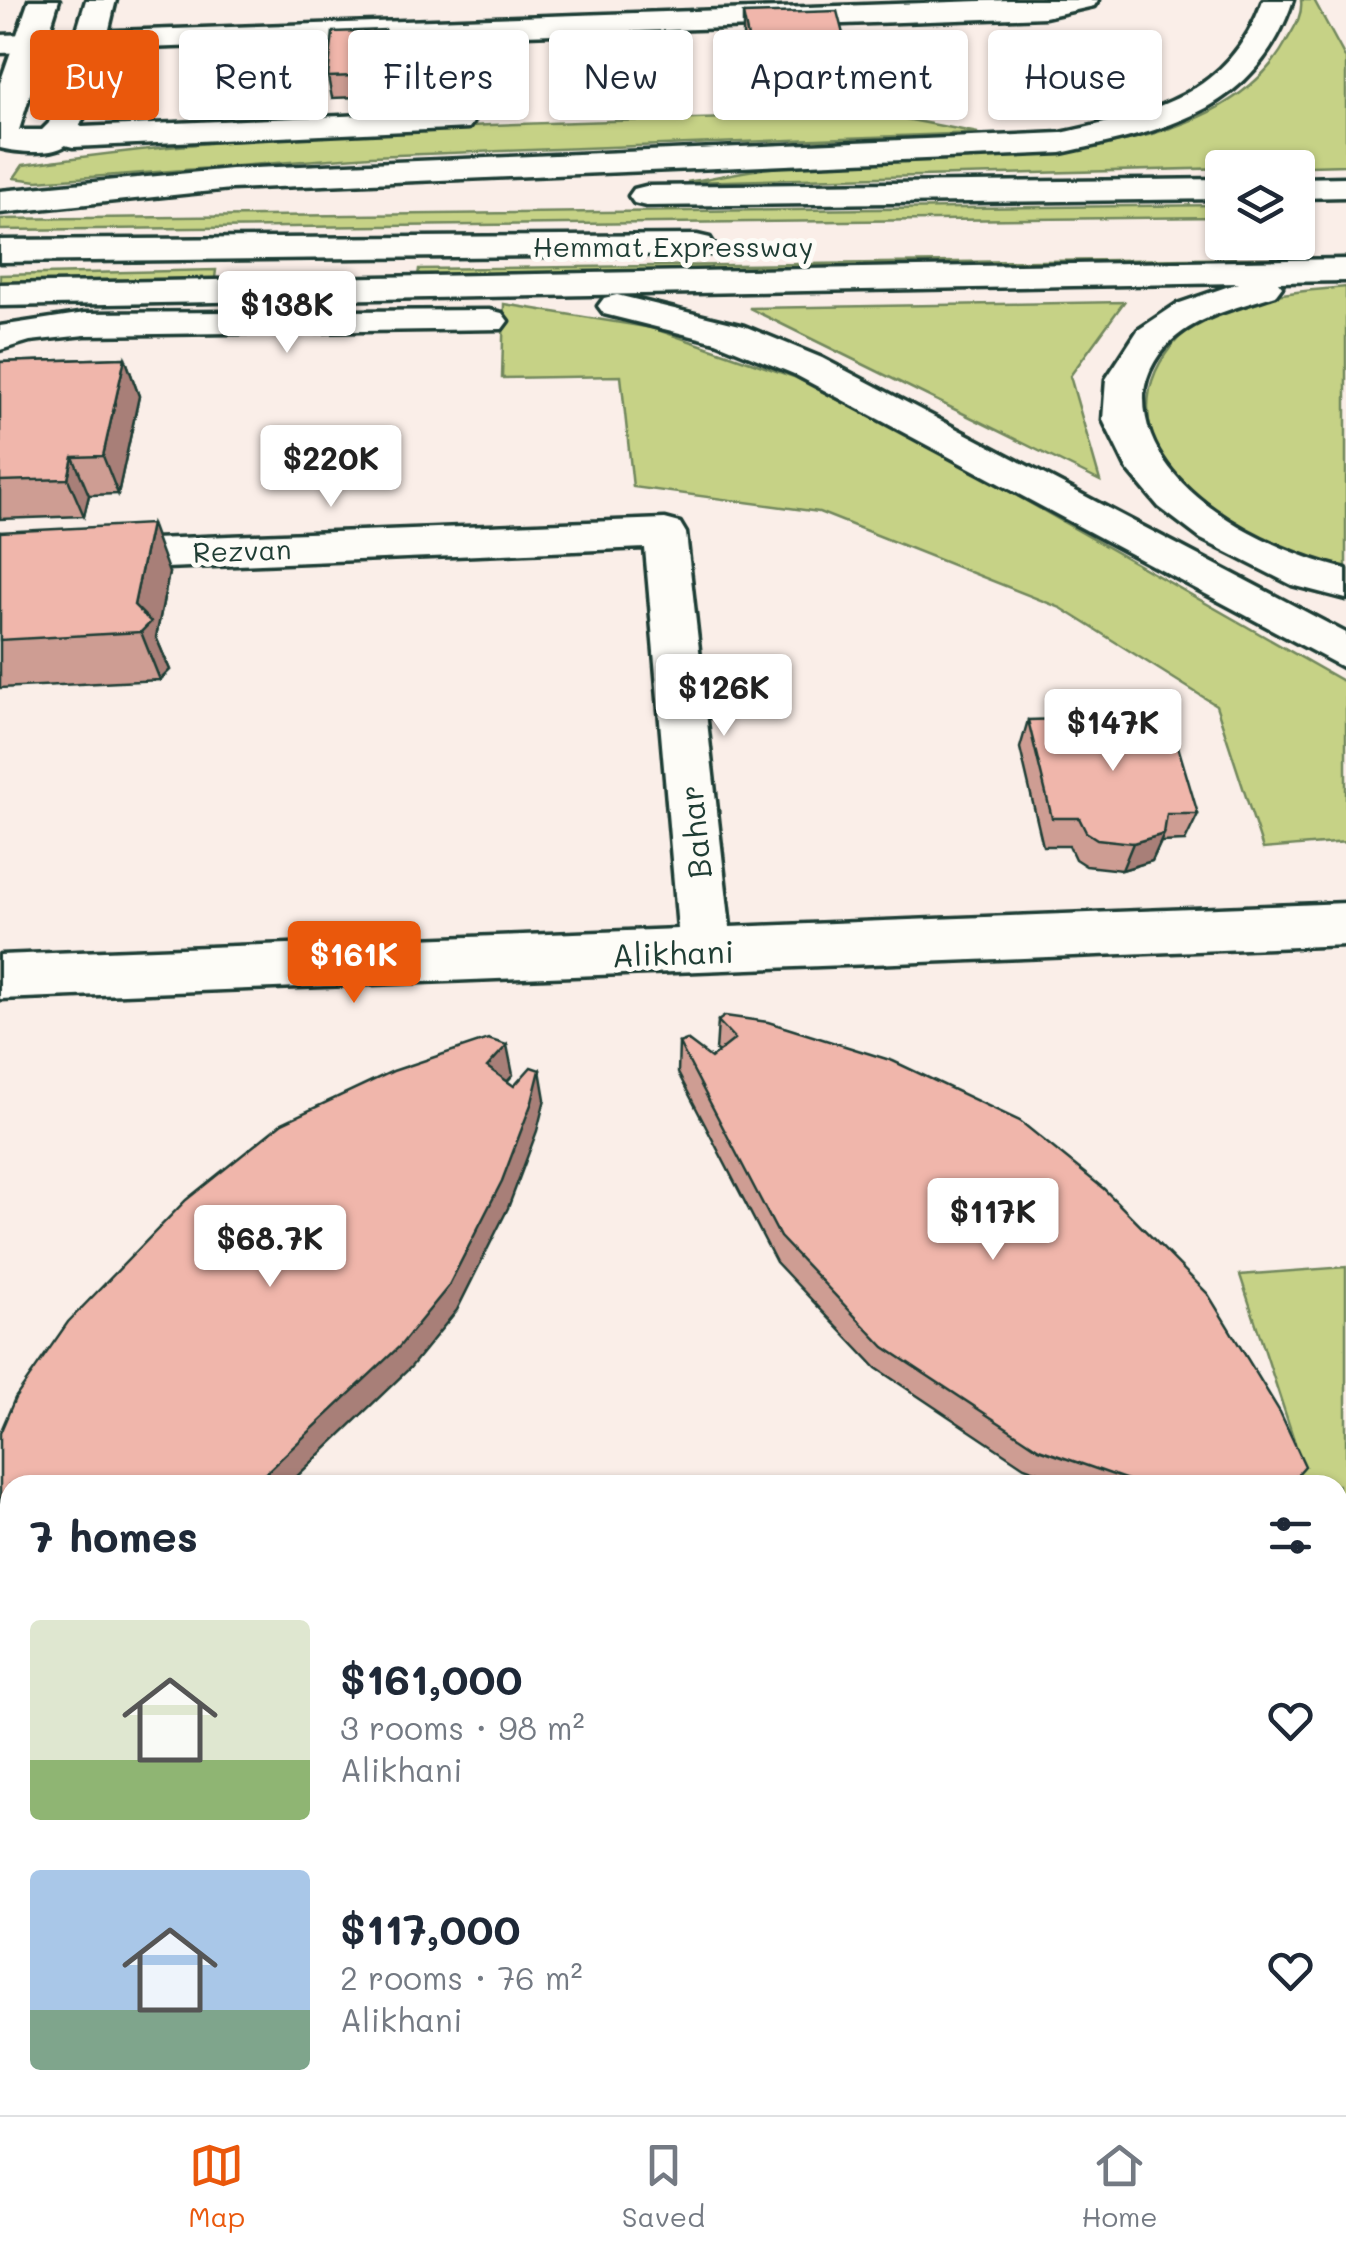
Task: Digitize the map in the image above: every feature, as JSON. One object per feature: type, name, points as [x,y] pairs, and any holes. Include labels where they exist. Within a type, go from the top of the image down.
[{"type":"main road","points":[[0,26],[710,0]]},
{"type":"main road","points":[[0,203],[231,178],[1061,143],[1173,114],[1211,94],[1250,60],[1267,36],[1278,0]]},
{"type":"main road","points":[[95,21],[1045,8],[1077,1]]},
{"type":"main road","points":[[27,28],[0,131],[10,140],[50,140],[64,127],[95,21]]},
{"type":"main road","points":[[64,127],[73,137],[457,120]]},
{"type":"main road","points":[[1315,188],[1346,188]]},
{"type":"main road","name":"Hemmat Expressway","points":[[0,203],[1205,189]]},
{"type":"main road","name":"Hemmat Expressway","points":[[782,246],[1346,244]]},
{"type":"main road","name":"Hemmat Expressway","points":[[0,251],[723,246]]},
{"type":"main road","points":[[0,295],[1327,270]]},
{"type":"main road","points":[[1327,270],[1199,307],[1169,324],[1136,359],[1124,406],[1138,456],[1158,483],[1189,512],[1270,562],[1346,584]]},
{"type":"main road","points":[[410,288],[631,308],[730,334],[808,366],[1346,653]]},
{"type":"main road","points":[[0,339],[24,330],[85,324],[489,321]]},
{"type":"main road","points":[[0,368],[27,344],[85,324]]},
{"type":"main road","name":"Rezvan","points":[[0,560],[664,533]]},
{"type":"main road","name":"Bahar","points":[[664,533],[706,952]]},
{"type":"main road","name":"Alikhani","points":[[0,978],[1346,924]]},
{"type":"green space","points":[[1301,0],[1314,0],[1346,59],[1346,165],[1315,166],[1315,150],[1205,150],[1205,169],[687,182],[778,167],[980,158],[1055,152],[1128,140],[1194,119],[1248,88],[1286,42]]},
{"type":"green space","points":[[693,119],[911,120],[978,133],[371,156],[37,181],[14,178],[23,165],[237,140],[453,126]]},
{"type":"green space","points":[[1205,205],[1205,217],[0,230],[0,219]]},
{"type":"green space","points":[[1346,257],[1346,262],[418,276],[419,269]]},
{"type":"green space","points":[[216,270],[215,278],[0,284],[0,275]]},
{"type":"green space","points":[[1346,287],[1346,568],[1280,547],[1245,530],[1183,484],[1161,456],[1150,424],[1150,389],[1171,346],[1209,316],[1286,293]]},
{"type":"green space","points":[[1124,302],[1070,376],[1100,481],[749,308]]},
{"type":"green space","points":[[504,304],[652,328],[794,377],[972,470],[1346,683],[1346,842],[1263,849],[1216,705],[1061,608],[819,512],[633,487],[621,376],[502,378]]},
{"type":"green space","points":[[1346,1267],[1346,1475],[1275,1475],[1297,1449],[1240,1275]]},
{"type":"building","points":[[837,11],[842,30],[746,30],[743,14]]},
{"type":"building","points":[[348,31],[348,76],[328,77],[333,32]]},
{"type":"building","points":[[125,358],[103,456],[73,457],[68,479],[0,481],[0,362]]},
{"type":"building","points":[[151,524],[134,605],[151,622],[141,632],[0,640],[0,532]]},
{"type":"building","points":[[1169,716],[1198,814],[1167,814],[1164,834],[1133,843],[1097,839],[1086,832],[1079,818],[1052,818],[1028,720]]},
{"type":"building","points":[[725,1016],[768,1022],[893,1061],[1020,1121],[1104,1189],[1208,1294],[1280,1412],[1305,1466],[1297,1475],[1113,1475],[1039,1449],[884,1347],[780,1237],[679,1043],[687,1040],[711,1058],[735,1039],[718,1021]]},
{"type":"building","points":[[488,1039],[507,1045],[487,1067],[514,1086],[531,1067],[540,1070],[502,1181],[448,1287],[399,1347],[264,1475],[0,1475],[0,1433],[15,1398],[68,1322],[186,1200],[282,1123],[393,1071]]}]
